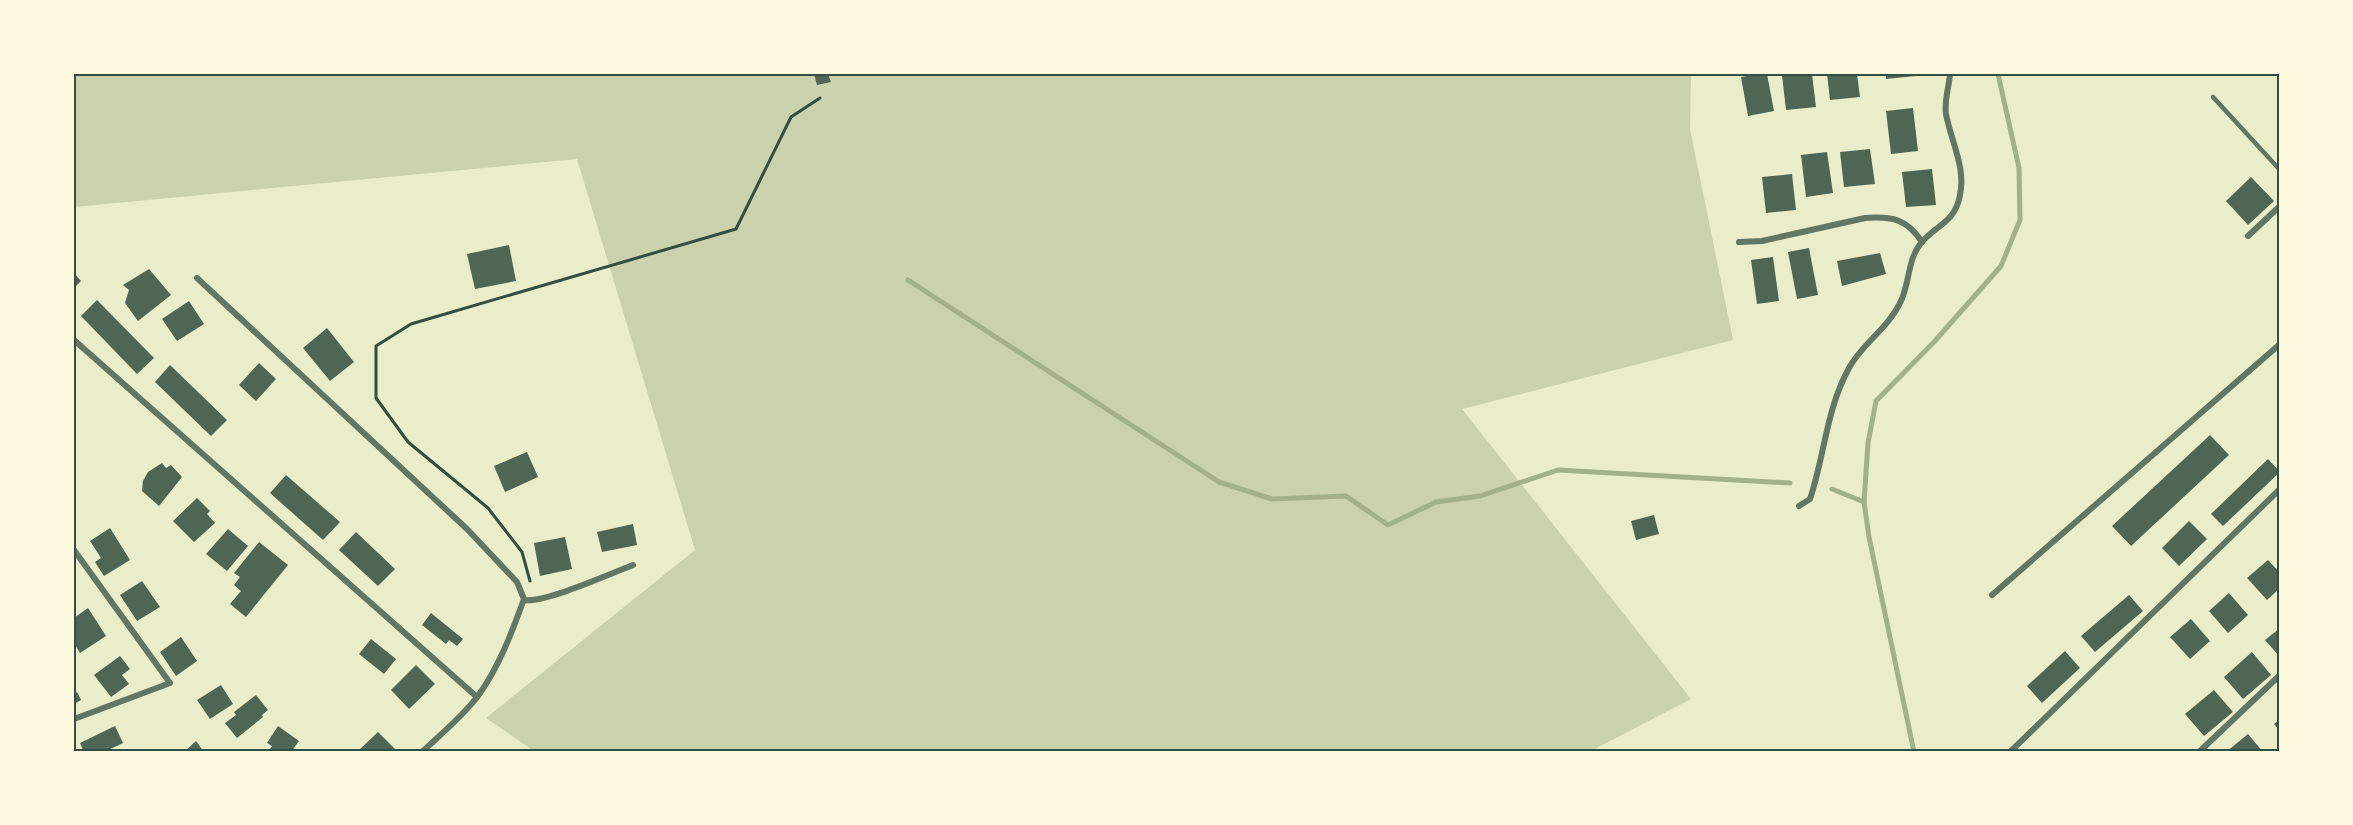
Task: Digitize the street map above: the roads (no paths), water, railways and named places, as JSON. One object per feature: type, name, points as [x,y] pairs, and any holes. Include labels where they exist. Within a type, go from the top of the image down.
[{"type":"street","points":[[1799,506],[1810,499],[1816,481],[1824,436],[1836,393],[1851,365],[1900,305],[1907,287],[1912,257],[1922,242],[1949,220],[1956,209],[1960,195],[1960,168],[1946,112],[1950,74]]},
{"type":"street","points":[[2248,236],[2280,206]]},
{"type":"street","points":[[1739,242],[1762,241],[1865,218],[1882,217],[1912,227],[1922,242]]},
{"type":"street","points":[[197,278],[467,529],[517,582],[526,601],[509,639],[477,697],[458,719],[422,752]]},
{"type":"street","points":[[74,340],[477,697]]},
{"type":"street","points":[[1992,595],[2280,344]]},
{"type":"street","points":[[2010,752],[2280,489]]},
{"type":"street","points":[[74,550],[170,683],[74,719]]},
{"type":"street","points":[[526,601],[571,589],[633,565]]},
{"type":"street","points":[[2199,752],[2280,675]]},
{"type":"lane","points":[[2213,97],[2280,170]]},
{"type":"waterway","points":[[1914,752],[1869,537],[1864,502],[1868,443],[1876,401],[1934,342],[2001,266],[2020,220],[2019,168],[1998,74]]},
{"type":"waterway","points":[[908,280],[1219,482],[1272,499],[1346,496],[1388,525],[1436,502],[1480,496],[1558,470],[1790,483]]},
{"type":"waterway","points":[[1832,489],[1864,502]]}]
